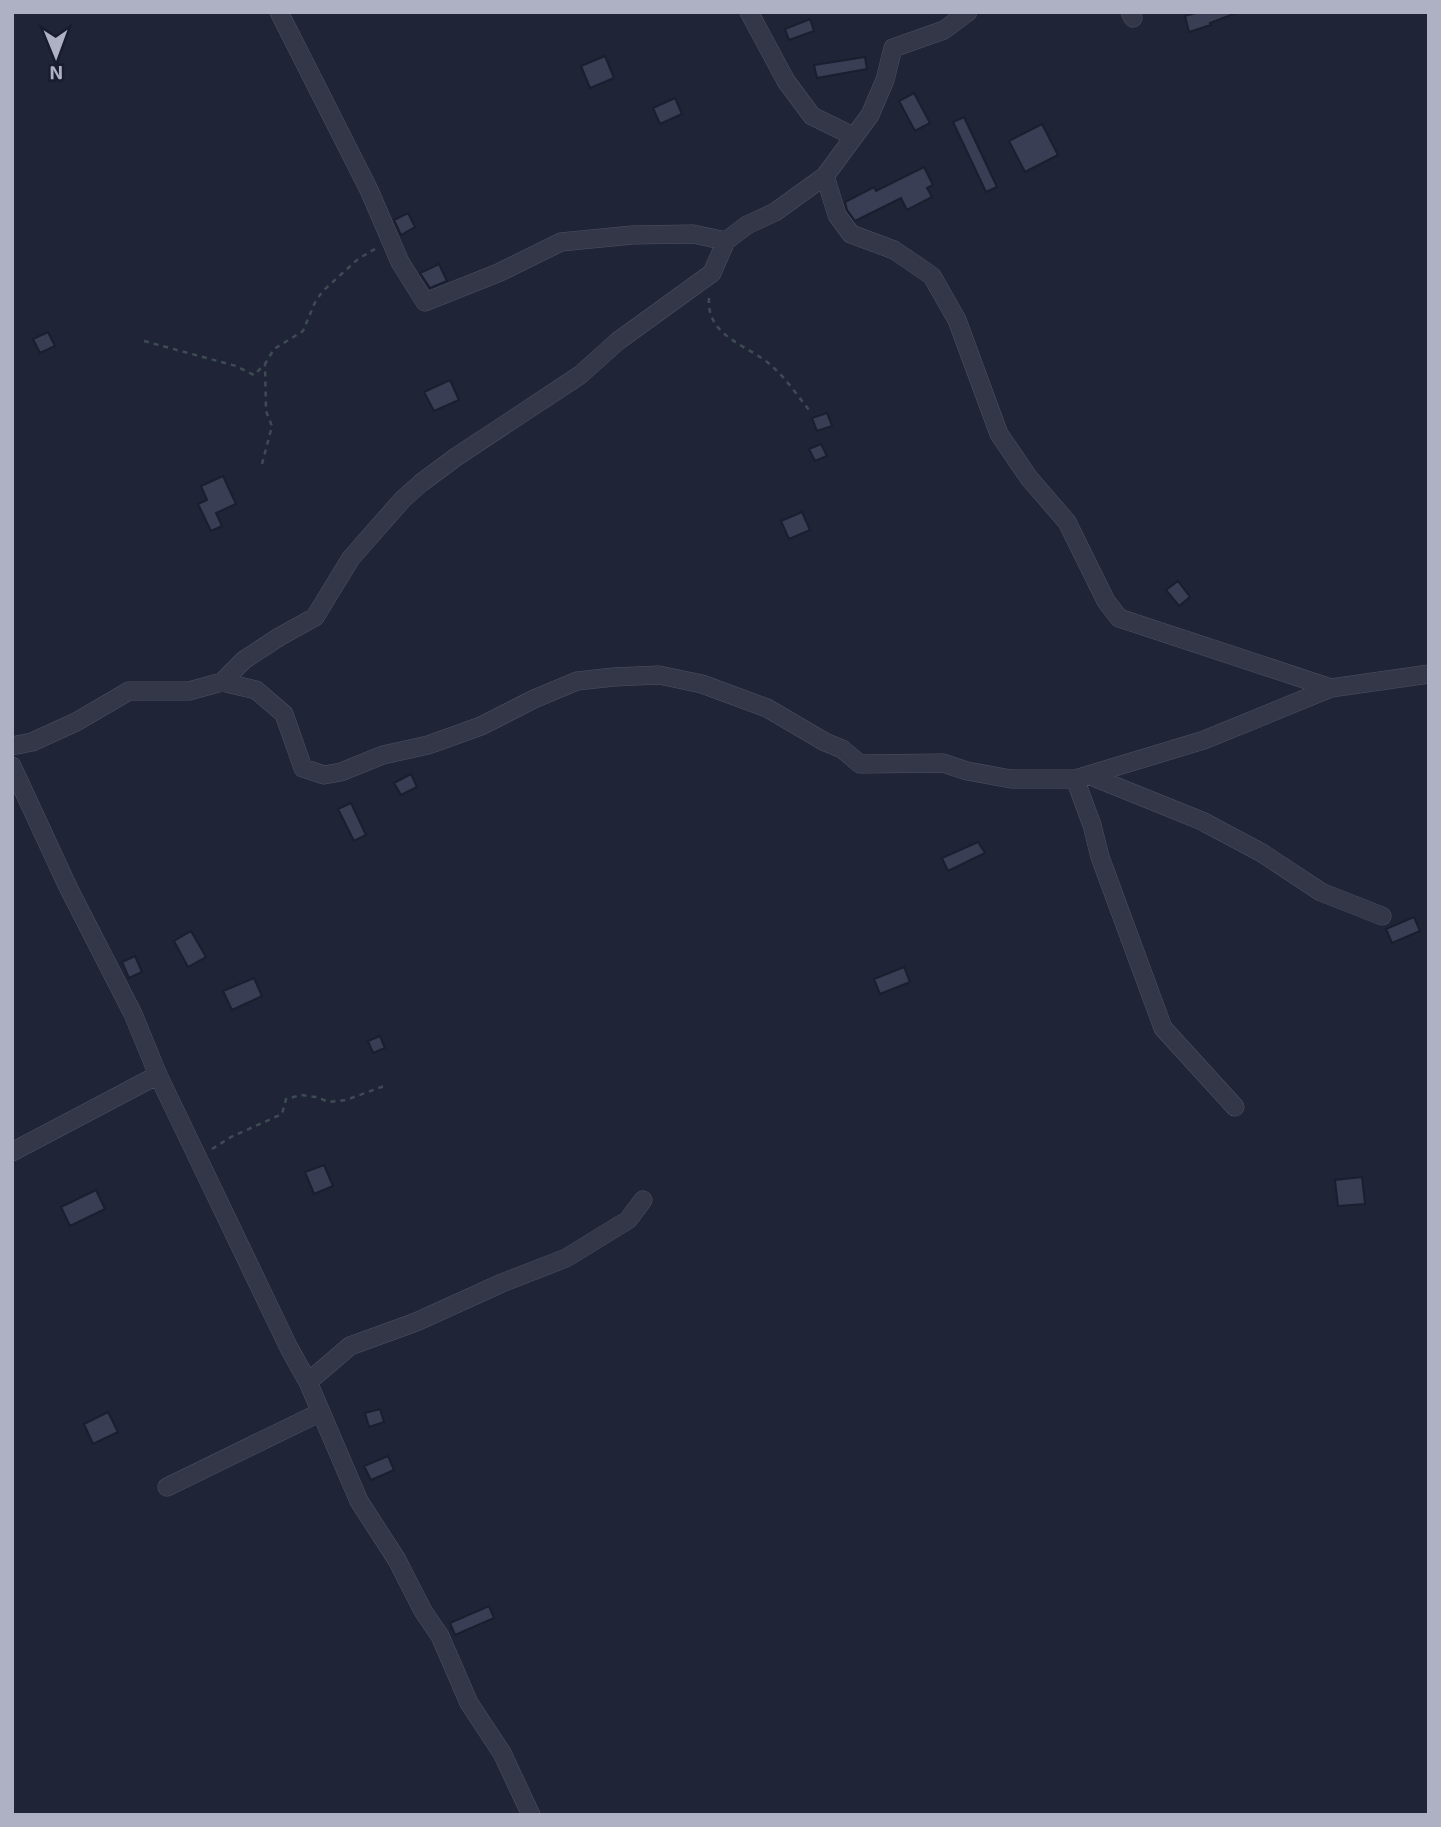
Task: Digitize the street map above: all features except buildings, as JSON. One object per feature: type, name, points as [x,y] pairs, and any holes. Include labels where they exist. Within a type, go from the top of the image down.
[{"type":"street","points":[[279,12],[369,190],[400,262],[425,302],[498,273],[561,242],[632,235],[693,234],[726,241]]},
{"type":"street","points":[[749,12],[786,80],[812,116],[853,136]]},
{"type":"street","points":[[222,682],[244,660],[315,617],[351,558],[403,499],[421,483],[580,375],[618,341],[712,273],[726,241],[747,225],[775,212],[825,176],[870,115],[885,80],[893,48],[944,30],[968,12]]},
{"type":"street","points":[[825,176],[837,215],[851,234],[894,250],[932,276],[957,320],[999,434],[1029,478],[1067,522],[1106,601],[1119,618],[1331,688]]},
{"type":"street","points":[[12,746],[32,742],[76,722],[129,691],[189,691],[222,682],[256,690],[284,714],[303,768],[324,775],[341,772],[383,755],[428,745],[481,726],[577,681],[659,676],[702,684],[767,708],[842,749],[860,764],[943,763],[967,771],[1011,779],[1081,777],[1204,740],[1331,688],[1429,674]]},
{"type":"street","points":[[12,766],[68,887],[133,1014],[158,1075],[289,1348],[308,1382],[359,1501],[397,1560],[440,1636],[469,1703],[502,1753],[531,1815]]},
{"type":"street","points":[[1081,777],[1202,821],[1262,853],[1321,892],[1382,916]]},
{"type":"street","points":[[1081,777],[1100,857],[1163,1028],[1235,1107]]},
{"type":"street","points":[[12,1152],[158,1075]]},
{"type":"street","points":[[308,1382],[350,1346],[416,1322],[502,1283],[566,1258],[628,1220],[643,1200]]},
{"type":"street","points":[[167,1487],[321,1412]]},
{"type":"path","points":[[144,341],[236,366],[254,375],[265,365],[274,349],[303,331],[316,300],[324,290],[358,259],[391,239]]},
{"type":"path","points":[[712,273],[709,303],[715,325],[733,342],[772,366],[809,410]]},
{"type":"path","points":[[262,464],[272,426],[266,411],[265,365]]},
{"type":"path","points":[[199,1158],[230,1137],[282,1114],[286,1099],[301,1095],[329,1102],[346,1100],[387,1085]]}]
